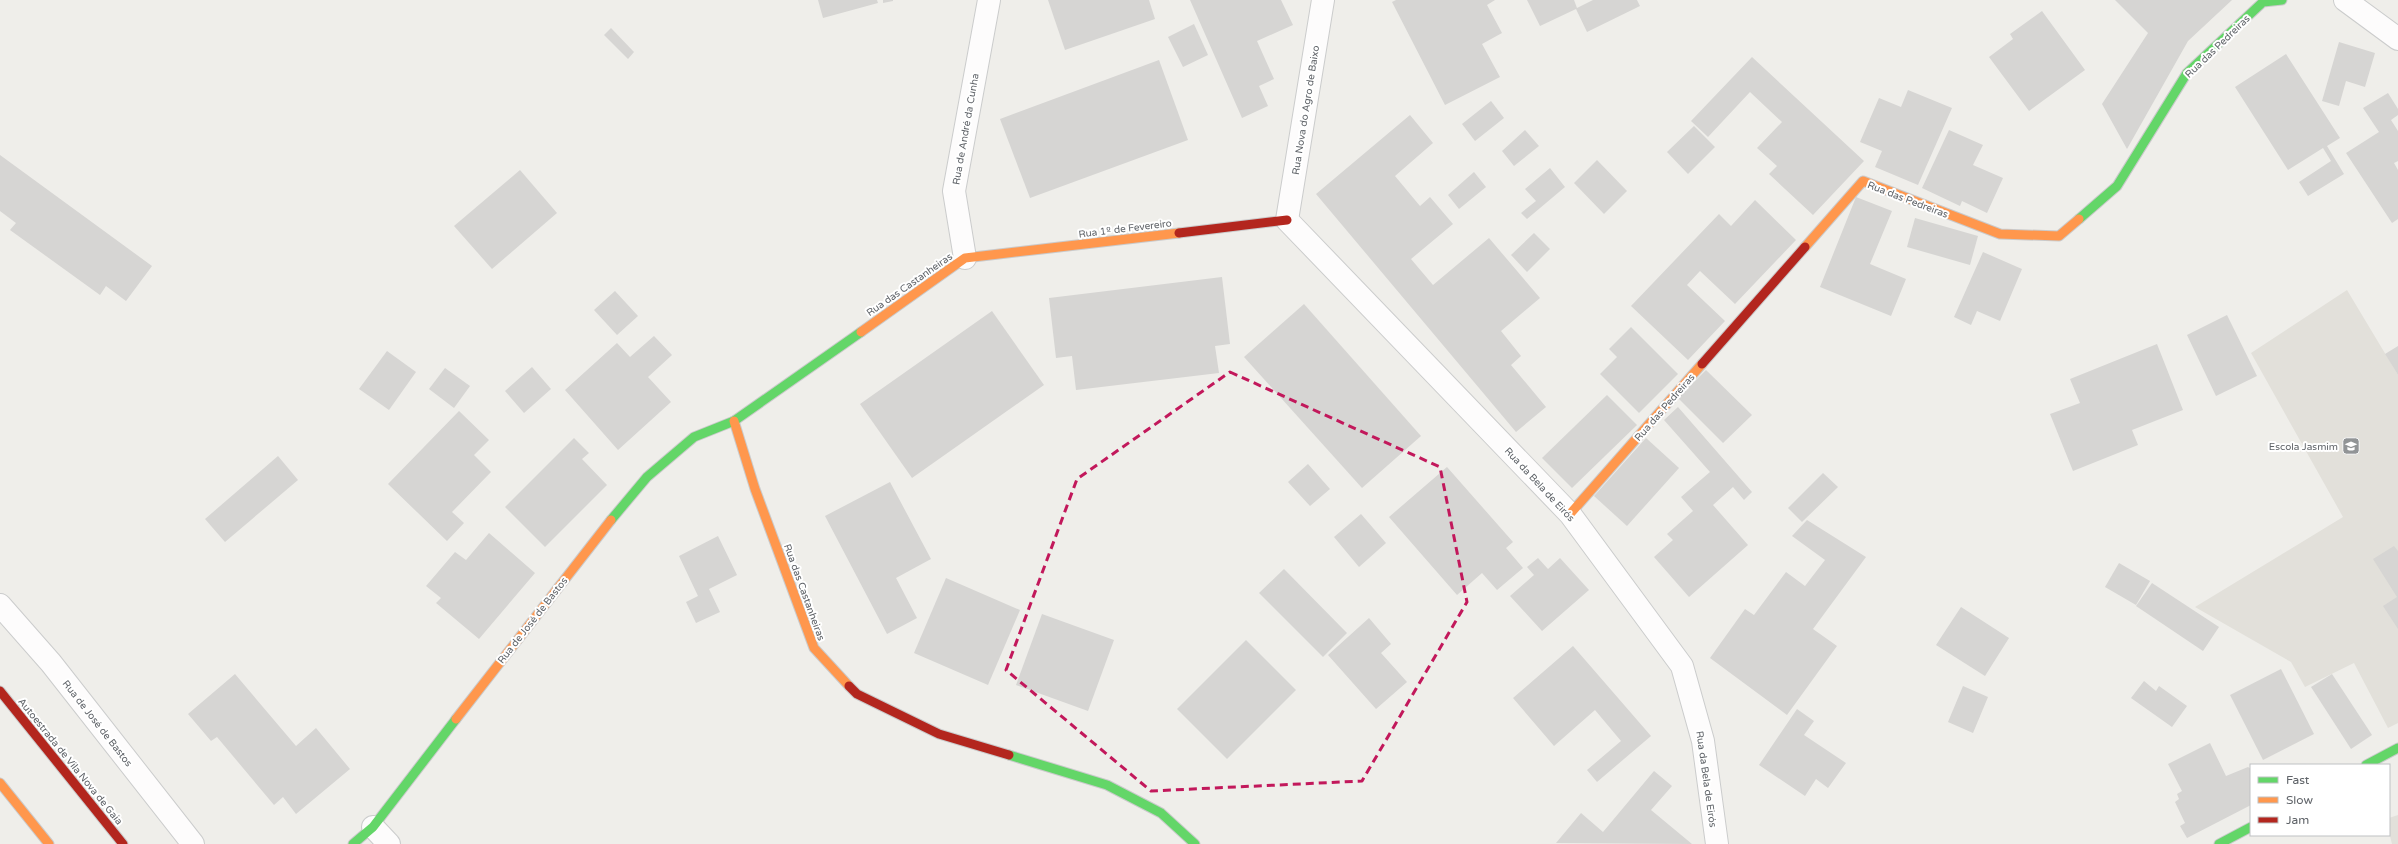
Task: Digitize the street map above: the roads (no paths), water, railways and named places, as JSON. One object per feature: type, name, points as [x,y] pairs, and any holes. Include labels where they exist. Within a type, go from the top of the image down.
[{"type":"main road","name":"Rua das Pedreiras","points":[[1570,514],[1863,181],[2000,234],[2059,236],[2117,186],[2187,73],[2263,2],[2282,0]]},
{"type":"main road","name":"Rua 1º de Fevereiro","points":[[965,258],[1287,220]]},
{"type":"main road","name":"Rua das Castanheiras","points":[[965,258],[734,421],[755,489],[814,648],[857,694],[939,734],[1107,785],[1161,813],[1195,844]]},
{"type":"main road","name":"Rua de José de Bastos","points":[[353,844],[373,827],[586,550],[647,477],[694,437],[734,421]]},
{"type":"main road","name":"Autoestrada de Vila Nova de Gaia","points":[[0,692],[124,844]]},
{"type":"main road","points":[[2368,764],[2398,748]]},
{"type":"main road","points":[[0,784],[49,844]]},
{"type":"main road","points":[[2219,844],[2250,828]]},
{"type":"street","name":"Rua de André da Cunha","points":[[965,258],[954,191],[989,0]]},
{"type":"street","name":"Rua Nova do Agro de Baixo","points":[[1287,220],[1323,0]]},
{"type":"street","points":[[2346,0],[2398,40]]},
{"type":"street","name":"Rua da Bela de Eirós","points":[[1287,220],[1570,514],[1682,666],[1704,741],[1717,844]]},
{"type":"street","name":"Rua de José de Bastos","points":[[0,605],[51,664],[193,844]]},
{"type":"street","points":[[373,827],[389,844]]},
{"type":"place","name":"Escola Jasmim","points":[[2351,446]]}]
